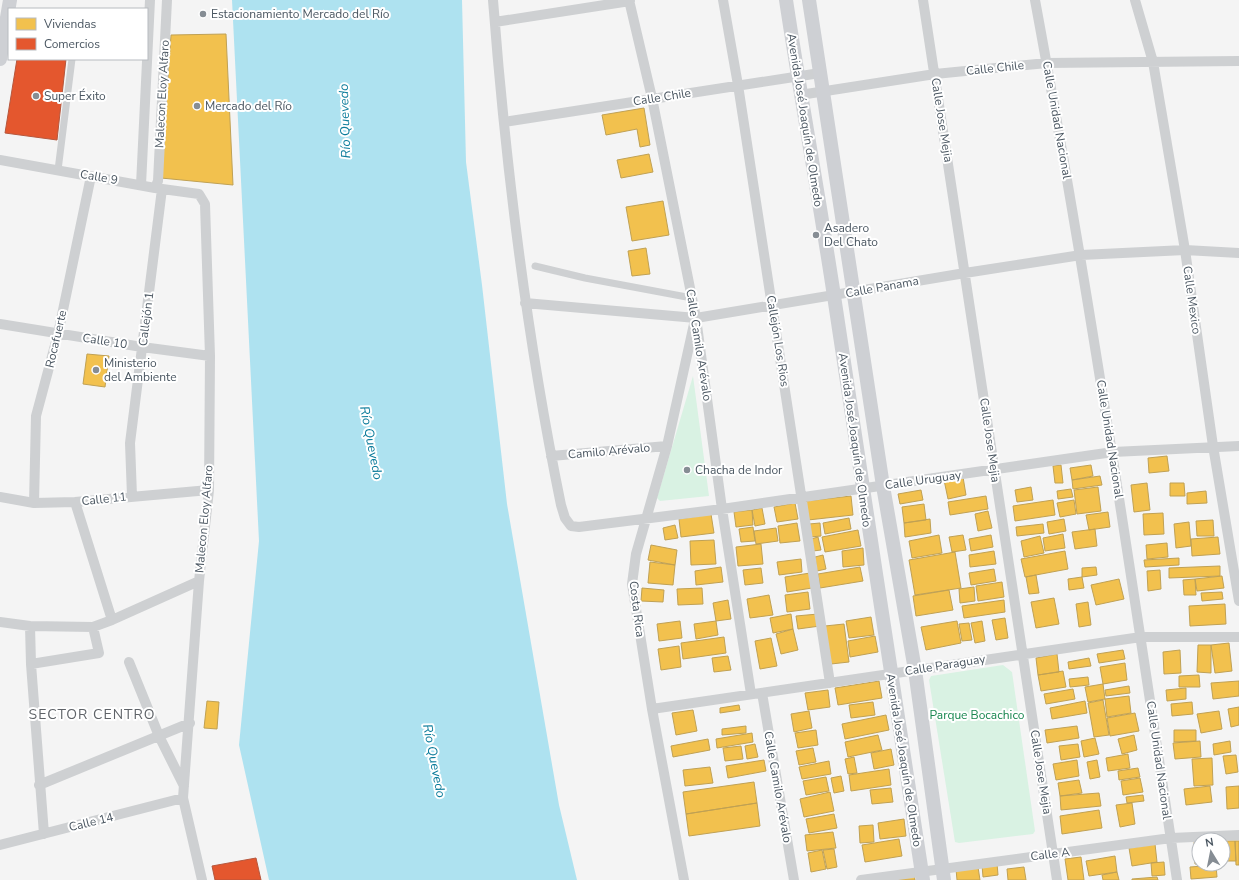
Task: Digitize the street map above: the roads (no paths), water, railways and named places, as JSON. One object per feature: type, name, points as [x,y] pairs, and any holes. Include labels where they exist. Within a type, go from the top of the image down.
[{"type":"main road","name":"Avenida José Joaquín de Olmedo","points":[[786,0],[800,94],[834,295],[862,489],[922,876]]},
{"type":"main road","name":"Avenida José Joaquín de Olmedo","points":[[809,0],[883,486],[915,670],[943,874]]},
{"type":"main road","points":[[0,60],[8,10]]},
{"type":"street","name":"Malecon Eloy Alfaro","points":[[148,31],[150,0]]},
{"type":"street","name":"Malecon Eloy Alfaro","points":[[159,189],[158,181],[167,0]]},
{"type":"street","points":[[493,0],[504,122],[525,303],[551,456]]},
{"type":"street","name":"Callejón Los Rios","points":[[722,0],[738,85],[830,683]]},
{"type":"street","name":"Calle Jose Mejia","points":[[923,0],[1057,880]]},
{"type":"street","name":"Calle Unidad Nacional","points":[[1035,0],[1081,255],[1113,452],[1177,880]]},
{"type":"street","name":"Calle Mexico","points":[[1135,0],[1153,62],[1186,250],[1213,446],[1239,601]]},
{"type":"street","points":[[495,22],[629,1]]},
{"type":"street","name":"Calle Camilo Arévalo","points":[[629,1],[652,98],[696,318],[722,509],[751,694]]},
{"type":"street","points":[[148,46],[165,48]]},
{"type":"street","points":[[58,170],[72,60]]},
{"type":"street","name":"Malecon Eloy Alfaro","points":[[142,185],[146,60]]},
{"type":"street","name":"Calle Chile","points":[[800,94],[935,74],[1047,63],[1239,61]]},
{"type":"street","name":"Calle Chile","points":[[504,122],[820,73]]},
{"type":"street","name":"Calle 9","points":[[0,160],[159,189],[199,194]]},
{"type":"street","name":"Rocafuerte","points":[[34,503],[36,416],[58,334],[91,176]]},
{"type":"street","name":"Callejón 1","points":[[132,496],[130,443],[159,189]]},
{"type":"street","name":"Malecon Eloy Alfaro","points":[[199,194],[205,204],[210,356],[209,490],[199,581],[190,723],[183,798],[202,880]]},
{"type":"street","name":"Calle Panama","points":[[525,303],[696,318],[1081,255],[1186,250],[1239,253]]},
{"type":"street","points":[[535,266],[586,278],[692,298]]},
{"type":"street","name":"Costa Rica","points":[[684,880],[652,709],[632,584],[636,554],[667,446],[696,318]]},
{"type":"street","name":"Calle 10","points":[[0,324],[142,347],[210,356]]},
{"type":"street","name":"Camilo Arévalo","points":[[551,456],[667,446]]},
{"type":"street","name":"Calle Uruguay","points":[[551,456],[565,518],[571,526],[576,527],[722,509],[1113,452],[1213,446],[1239,446]]},
{"type":"street","name":"Calle 11","points":[[0,498],[34,503],[75,502],[209,490]]},
{"type":"street","points":[[75,502],[112,620]]},
{"type":"street","points":[[0,622],[30,626],[93,627],[199,581]]},
{"type":"street","points":[[30,626],[39,785],[44,834]]},
{"type":"street","points":[[31,664],[99,653],[93,627]]},
{"type":"street","name":"Calle Paraguay","points":[[652,709],[1022,653],[1141,637],[1239,637]]},
{"type":"street","points":[[129,662],[159,736],[184,786]]},
{"type":"street","name":"Calle Camilo Arévalo","points":[[762,693],[794,880]]},
{"type":"street","points":[[39,785],[190,723]]},
{"type":"street","name":"Calle 14","points":[[0,845],[183,798]]},
{"type":"street","name":"Calle A","points":[[861,880],[943,874],[1053,853],[1171,838],[1239,835]]},
{"type":"water","name":"Río Quevedo","points":[[232,0],[462,0],[466,162],[482,285],[507,504],[559,805],[577,880],[269,880],[239,745],[259,541]]},
{"type":"place","name":"Estacionamiento Mercado del Río","points":[[203,14]]},
{"type":"place","name":"Super Éxito","points":[[36,96]]},
{"type":"place","name":"Mercado del Río","points":[[197,106]]},
{"type":"place","name":"Asadero Del Chato","points":[[816,235]]},
{"type":"place","name":"Ministerio del Ambiente","points":[[96,370]]},
{"type":"place","name":"Chacha de Indor","points":[[687,470]]},
{"type":"district","name":"SECTOR CENTRO","points":[[92,714]]},
{"type":"park label","name":"Parque Bocachico","points":[[977,715]]}]
